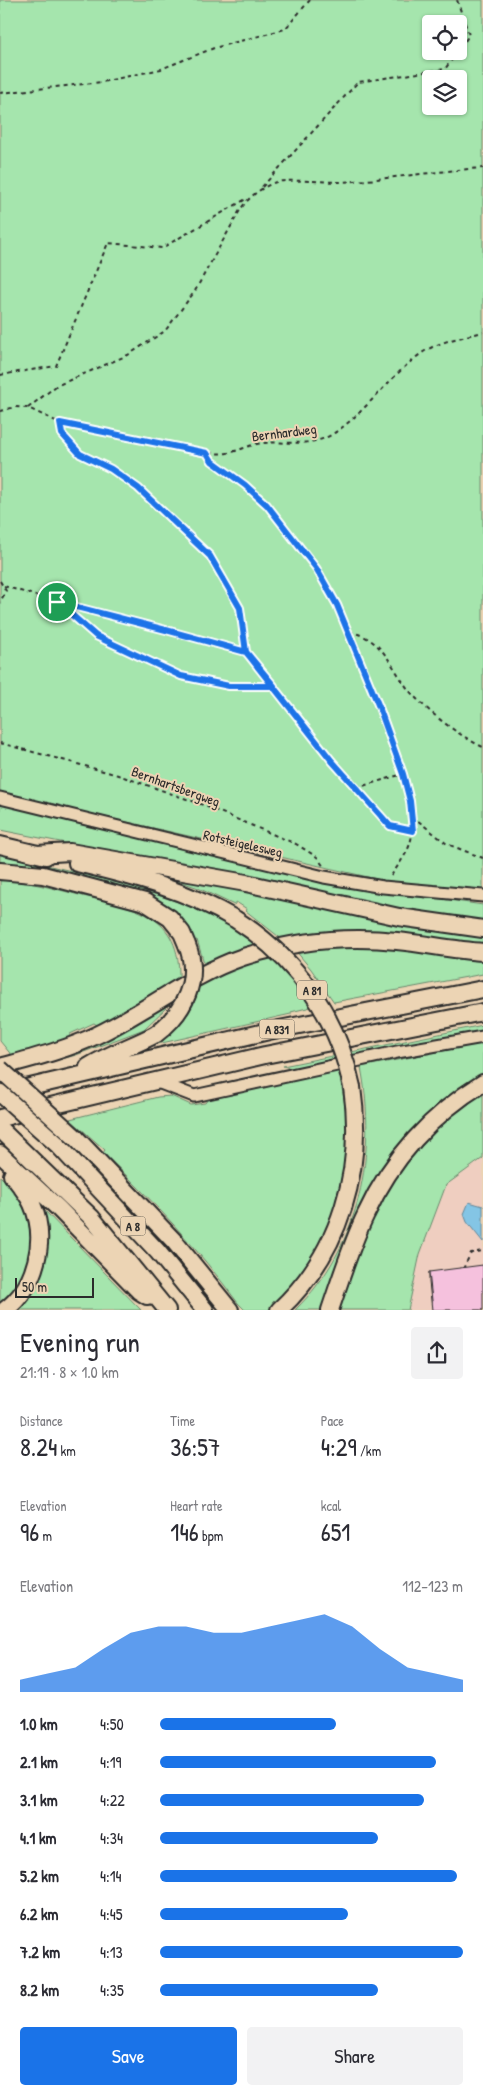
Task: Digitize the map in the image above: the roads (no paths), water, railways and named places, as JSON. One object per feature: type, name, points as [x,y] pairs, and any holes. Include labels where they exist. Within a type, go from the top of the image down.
[{"type":"highway","name":"A 81","points":[[0,845],[165,887],[202,902],[235,919],[274,948],[312,990],[342,1048],[352,1087],[356,1125],[355,1159],[342,1214],[331,1241],[316,1267],[280,1310]]},
{"type":"highway","points":[[37,854],[70,852],[246,883],[399,918],[483,929]]},
{"type":"highway","points":[[0,871],[43,876],[145,902],[170,918],[182,933],[187,945],[192,969],[187,996],[175,1017],[156,1034],[101,1059],[73,1076]]},
{"type":"highway","points":[[0,1068],[49,1054],[86,1040],[200,975],[229,962],[259,952],[311,942],[358,939],[399,941],[483,952]]},
{"type":"highway","name":"A 831","points":[[0,1094],[285,1028],[483,989]]},
{"type":"highway","name":"A 831","points":[[0,1118],[154,1080],[324,1043],[483,1012]]},
{"type":"highway","points":[[0,1068],[76,1138],[174,1241],[230,1310]]},
{"type":"highway","points":[[330,1310],[359,1229],[388,1173],[413,1141],[431,1122],[483,1083]]},
{"type":"highway","name":"A 8","points":[[0,1094],[58,1145],[158,1252],[205,1310]]},
{"type":"highway","name":"A 8","points":[[0,1129],[92,1218],[167,1309]]},
{"type":"highway","points":[[0,1154],[33,1205],[39,1232],[36,1262],[28,1282],[6,1310]]},
{"type":"highway","points":[[7,1165],[139,1291],[167,1309]]},
{"type":"lane","name":"Rotsteigelesweg","points":[[0,798],[324,877],[383,887],[483,896]]},
{"type":"lane","points":[[154,1080],[194,1096],[388,1054],[483,1037]]},
{"type":"water","points":[[469,1202],[483,1206],[483,1242],[467,1222],[464,1214]]}]
